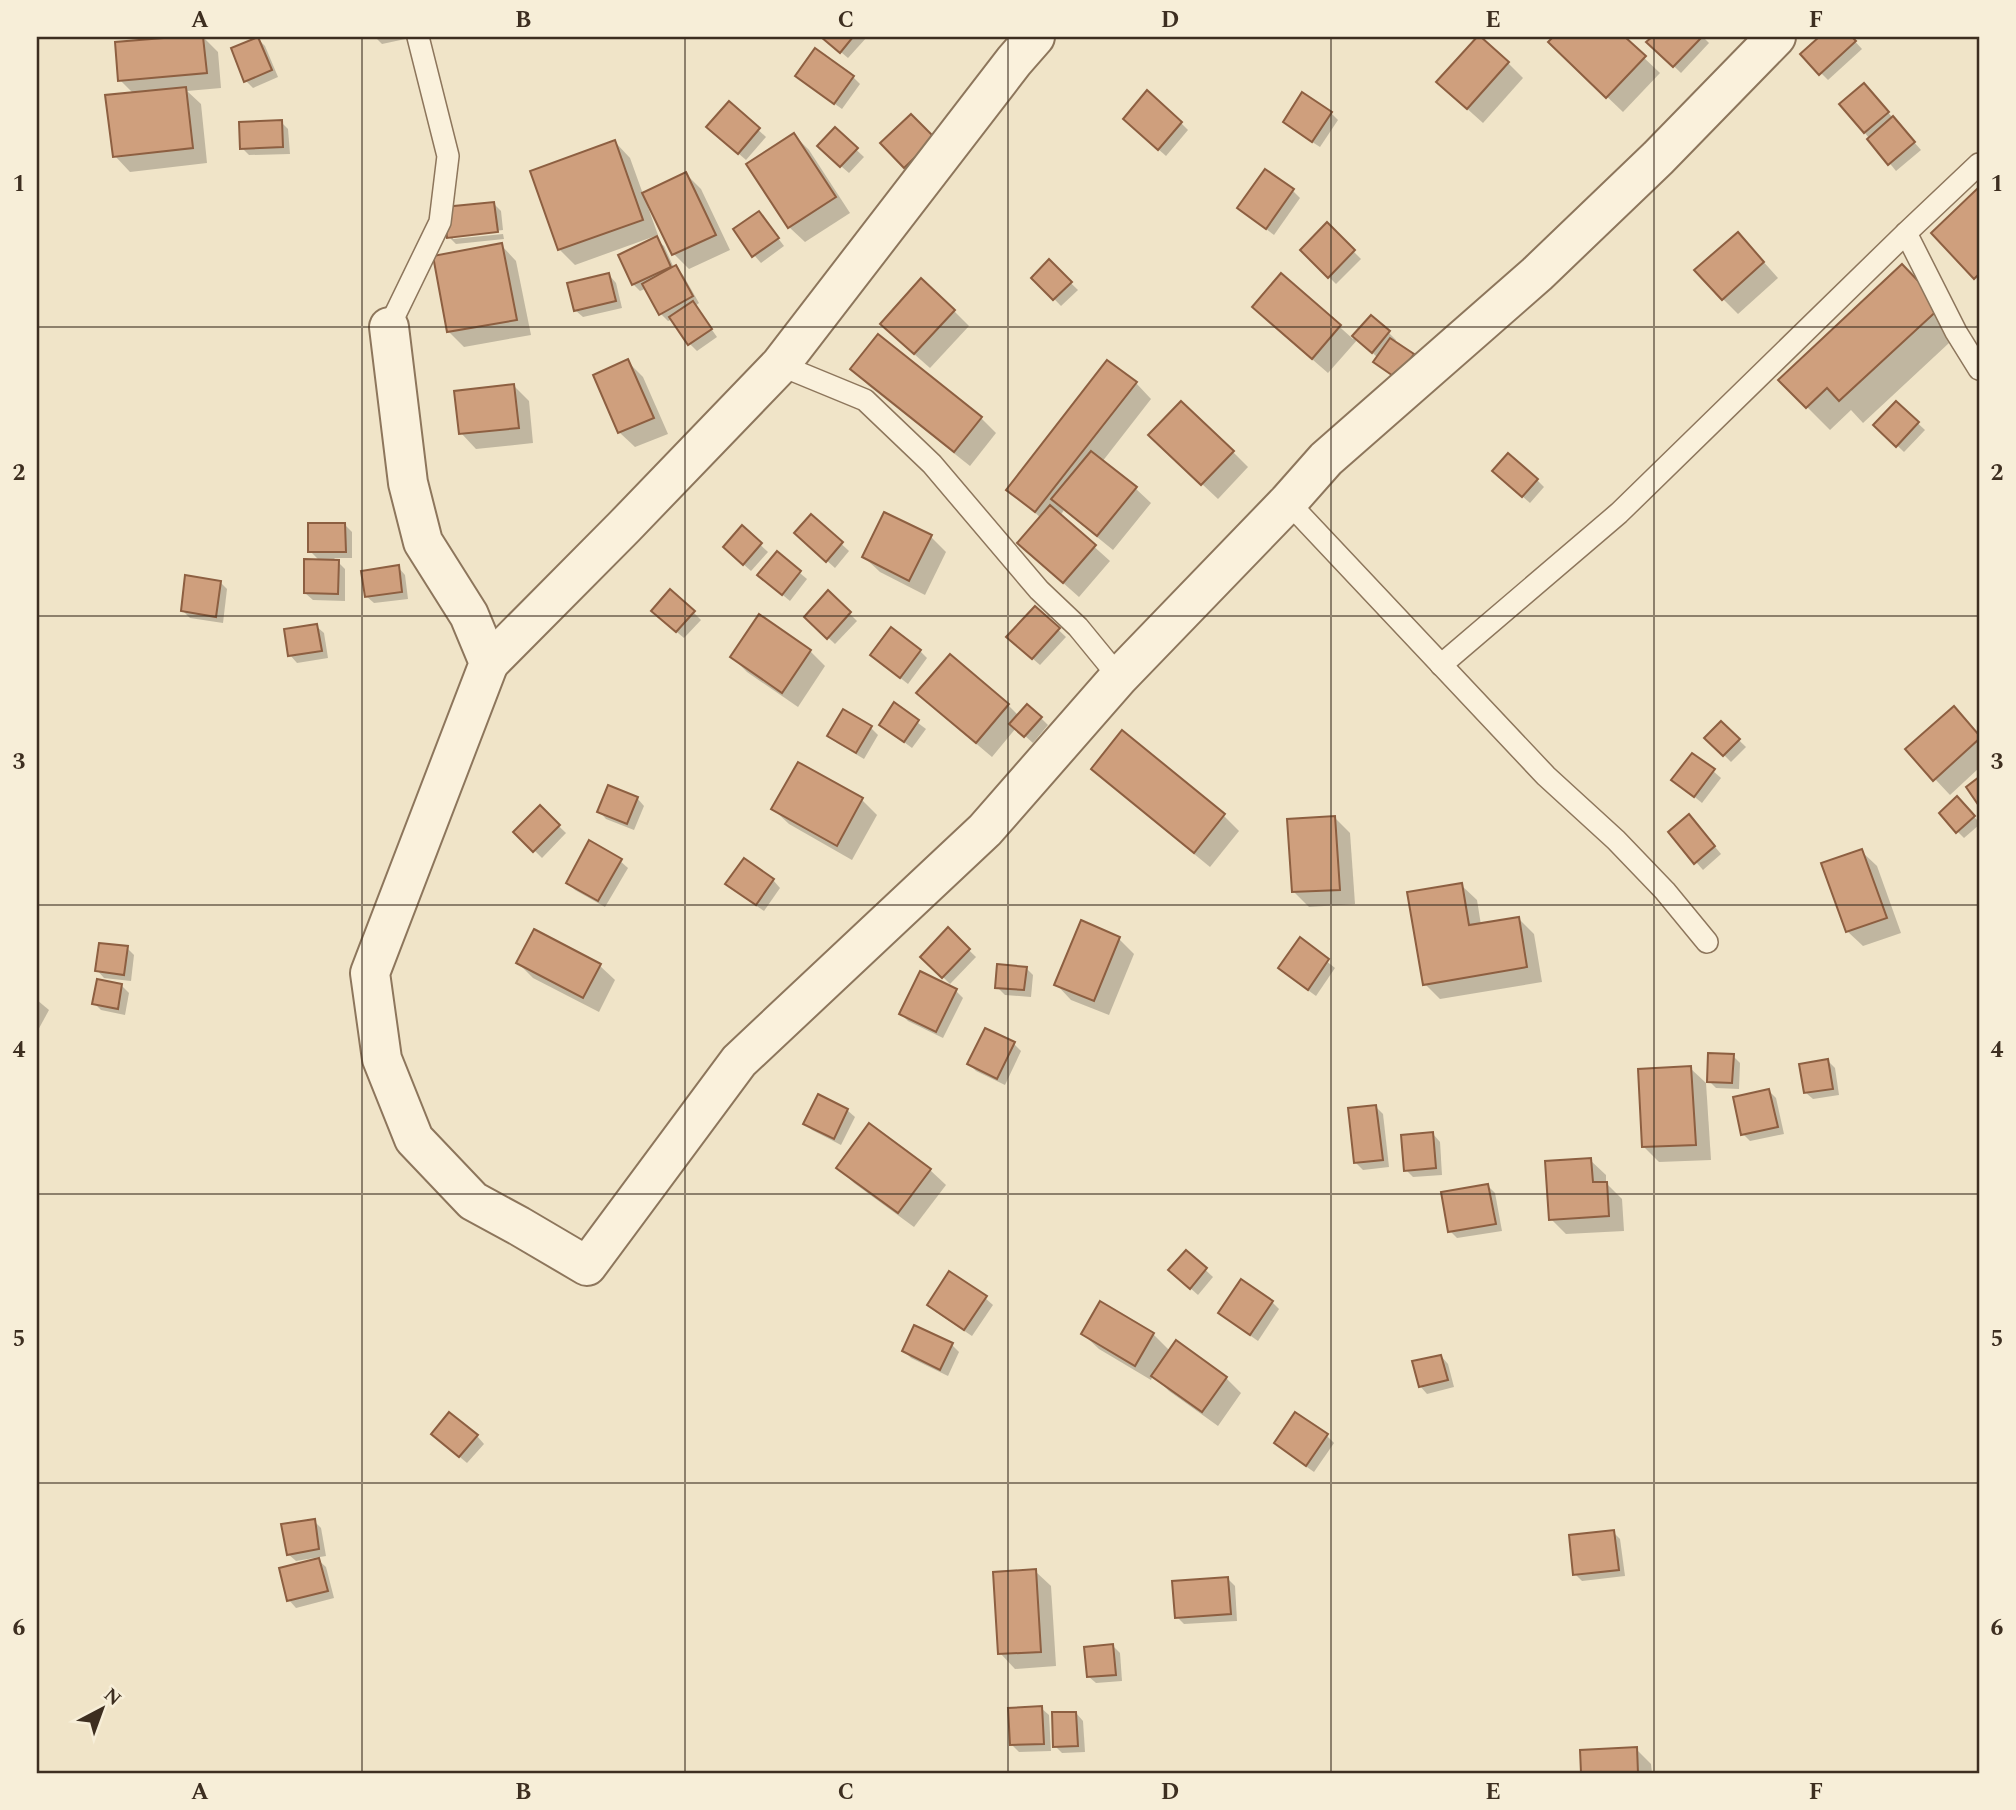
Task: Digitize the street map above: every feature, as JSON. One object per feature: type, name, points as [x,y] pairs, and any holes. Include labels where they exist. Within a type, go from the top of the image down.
[{"type":"street","points":[[1035,37],[780,365],[489,663],[370,973],[382,1059],[414,1139],[473,1201],[587,1266],[739,1061],[985,830],[1119,677],[1326,459],[1537,274],[1628,187],[1776,37]]},
{"type":"street","points":[[389,327],[408,483],[423,542],[469,615],[489,663]]},
{"type":"lane","points":[[389,327],[440,222],[448,156],[418,37]]},
{"type":"lane","points":[[1441,665],[1619,513],[1979,164]]},
{"type":"lane","points":[[1906,233],[1956,332],[1979,369]]},
{"type":"lane","points":[[780,365],[865,400],[932,464],[1039,590],[1078,627],[1119,677]]},
{"type":"lane","points":[[1288,502],[1546,776],[1616,840],[1665,891],[1707,942]]},
{"type":"building","points":[[203,37],[207,73],[118,81],[115,42]]},
{"type":"building","points":[[258,37],[272,70],[244,82],[231,48]]},
{"type":"building","points":[[821,37],[853,37],[840,53]]},
{"type":"building","points":[[1477,37],[1481,37],[1509,62],[1467,109],[1436,82]]},
{"type":"building","points":[[1553,37],[1625,37],[1646,56],[1606,98],[1548,42]]},
{"type":"building","points":[[1652,37],[1702,37],[1673,67],[1646,42]]},
{"type":"building","points":[[1819,37],[1852,37],[1856,41],[1819,75],[1800,54]]},
{"type":"building","points":[[815,48],[854,76],[834,104],[795,76]]},
{"type":"building","points":[[1864,83],[1889,112],[1864,133],[1839,104]]},
{"type":"building","points":[[186,87],[193,148],[113,157],[105,95]]},
{"type":"building","points":[[1147,90],[1182,122],[1158,150],[1123,119]]},
{"type":"building","points":[[1302,92],[1332,112],[1312,142],[1283,122]]},
{"type":"building","points":[[729,101],[760,128],[738,154],[706,127]]},
{"type":"building","points":[[911,114],[935,138],[904,168],[880,143]]},
{"type":"building","points":[[1893,116],[1915,142],[1888,165],[1867,139]]},
{"type":"building","points":[[282,120],[283,147],[240,149],[239,122]]},
{"type":"building","points":[[835,127],[858,148],[840,167],[817,146]]},
{"type":"building","points":[[794,133],[836,197],[788,228],[746,164]]},
{"type":"building","points":[[615,140],[643,220],[558,250],[530,171]]},
{"type":"building","points":[[1265,169],[1294,189],[1266,229],[1237,208]]},
{"type":"building","points":[[686,172],[716,235],[672,255],[642,193]]},
{"type":"building","points":[[1979,187],[1979,274],[1974,279],[1931,233]]},
{"type":"building","points":[[494,202],[498,232],[447,238],[444,207]]},
{"type":"building","points":[[759,211],[779,238],[752,257],[733,229]]},
{"type":"building","points":[[1327,222],[1355,250],[1328,278],[1300,250]]},
{"type":"building","points":[[1738,232],[1764,262],[1722,300],[1694,270]]},
{"type":"building","points":[[657,236],[671,267],[632,285],[618,255]]},
{"type":"building","points":[[502,243],[517,320],[447,332],[433,256]]},
{"type":"building","points":[[1049,259],[1072,282],[1053,300],[1031,278]]},
{"type":"building","points":[[1902,264],[1942,306],[1839,401],[1827,388],[1806,408],[1778,380]]},
{"type":"building","points":[[676,265],[693,296],[659,315],[642,284]]},
{"type":"building","points":[[609,273],[616,301],[574,311],[567,283]]},
{"type":"building","points":[[1281,273],[1341,325],[1312,359],[1252,307]]},
{"type":"building","points":[[921,278],[955,310],[914,354],[880,324]]},
{"type":"building","points":[[693,301],[712,329],[688,345],[669,317]]},
{"type":"building","points":[[1371,315],[1390,331],[1372,353],[1352,336]]},
{"type":"building","points":[[878,334],[982,417],[954,452],[850,369]]},
{"type":"building","points":[[1390,338],[1414,354],[1396,378],[1373,362]]},
{"type":"building","points":[[628,359],[654,418],[618,433],[593,375]]},
{"type":"building","points":[[1107,360],[1137,382],[1035,512],[1006,490]]},
{"type":"building","points":[[514,384],[519,428],[459,434],[454,391]]},
{"type":"building","points":[[1181,401],[1234,451],[1201,485],[1148,435]]},
{"type":"building","points":[[1896,401],[1919,422],[1896,447],[1873,425]]},
{"type":"building","points":[[1091,451],[1137,487],[1097,536],[1051,499]]},
{"type":"building","points":[[1508,453],[1538,479],[1522,497],[1492,471]]},
{"type":"building","points":[[1050,505],[1096,545],[1063,583],[1017,543]]},
{"type":"building","points":[[884,512],[932,535],[909,581],[862,557]]},
{"type":"building","points":[[811,514],[843,542],[826,562],[794,533]]},
{"type":"building","points":[[308,523],[345,523],[346,552],[308,552]]},
{"type":"building","points":[[742,525],[762,543],[743,565],[723,547]]},
{"type":"building","points":[[777,551],[801,571],[782,595],[757,575]]},
{"type":"building","points":[[304,559],[339,560],[338,594],[304,593]]},
{"type":"building","points":[[399,565],[402,592],[365,597],[361,571]]},
{"type":"building","points":[[185,575],[221,581],[216,617],[181,611]]},
{"type":"building","points":[[670,589],[695,611],[676,632],[651,611]]},
{"type":"building","points":[[828,590],[851,612],[827,639],[804,617]]},
{"type":"building","points":[[1035,606],[1060,628],[1032,659],[1006,637]]},
{"type":"building","points":[[759,614],[811,650],[782,693],[730,657]]},
{"type":"building","points":[[317,624],[322,651],[288,656],[284,629]]},
{"type":"building","points":[[891,627],[921,650],[900,678],[870,655]]},
{"type":"building","points":[[950,654],[1009,704],[976,743],[916,693]]},
{"type":"building","points":[[894,702],[919,720],[904,742],[879,725]]},
{"type":"building","points":[[1027,704],[1042,717],[1024,737],[1009,724]]},
{"type":"building","points":[[1954,706],[1979,735],[1979,739],[1933,781],[1905,749]]},
{"type":"building","points":[[843,709],[872,726],[856,753],[827,736]]},
{"type":"building","points":[[1721,721],[1740,739],[1723,756],[1704,738]]},
{"type":"building","points":[[1122,730],[1225,814],[1194,853],[1091,769]]},
{"type":"building","points":[[1692,753],[1715,769],[1694,797],[1671,780]]},
{"type":"building","points":[[798,762],[863,798],[837,846],[771,809]]},
{"type":"building","points":[[1979,777],[1979,806],[1966,787]]},
{"type":"building","points":[[608,785],[638,797],[627,824],[597,812]]},
{"type":"building","points":[[1957,796],[1975,816],[1956,833],[1939,813]]},
{"type":"building","points":[[540,805],[560,825],[533,852],[513,832]]},
{"type":"building","points":[[1689,814],[1715,846],[1694,864],[1668,832]]},
{"type":"building","points":[[1335,816],[1340,890],[1292,892],[1287,819]]},
{"type":"building","points":[[589,840],[622,859],[598,901],[566,883]]},
{"type":"building","points":[[1862,849],[1887,918],[1846,932],[1821,863]]},
{"type":"building","points":[[744,858],[774,879],[756,905],[725,884]]},
{"type":"building","points":[[1462,883],[1469,925],[1519,917],[1527,967],[1423,985],[1407,892]]},
{"type":"building","points":[[1081,920],[1120,937],[1094,1001],[1054,985]]},
{"type":"building","points":[[948,927],[970,949],[942,978],[920,957]]},
{"type":"building","points":[[534,929],[601,964],[583,998],[516,963]]},
{"type":"building","points":[[1300,937],[1329,959],[1308,990],[1278,968]]},
{"type":"building","points":[[99,943],[128,946],[124,975],[95,971]]},
{"type":"building","points":[[997,964],[1027,967],[1024,990],[995,988]]},
{"type":"building","points":[[920,971],[957,989],[936,1032],[899,1014]]},
{"type":"building","points":[[97,979],[122,984],[118,1009],[92,1004]]},
{"type":"building","points":[[985,1028],[1015,1042],[997,1079],[967,1064]]},
{"type":"building","points":[[1708,1053],[1734,1054],[1732,1083],[1707,1082]]},
{"type":"building","points":[[1828,1059],[1833,1089],[1804,1093],[1799,1064]]},
{"type":"building","points":[[1691,1066],[1696,1145],[1642,1147],[1638,1069]]},
{"type":"building","points":[[1769,1089],[1778,1127],[1741,1135],[1733,1097]]},
{"type":"building","points":[[818,1094],[848,1109],[834,1139],[803,1124]]},
{"type":"building","points":[[1376,1105],[1383,1160],[1354,1163],[1348,1108]]},
{"type":"building","points":[[869,1123],[931,1169],[898,1213],[836,1168]]},
{"type":"building","points":[[1433,1132],[1436,1168],[1404,1171],[1401,1135]]},
{"type":"building","points":[[1591,1158],[1593,1182],[1607,1182],[1609,1216],[1549,1220],[1545,1161]]},
{"type":"building","points":[[1488,1184],[1496,1224],[1448,1232],[1441,1192]]},
{"type":"building","points":[[1186,1250],[1207,1268],[1190,1289],[1168,1270]]},
{"type":"building","points":[[949,1271],[987,1296],[964,1330],[927,1305]]},
{"type":"building","points":[[1241,1279],[1273,1301],[1250,1335],[1218,1313]]},
{"type":"building","points":[[1100,1301],[1154,1333],[1135,1366],[1081,1334]]},
{"type":"building","points":[[914,1325],[953,1343],[940,1370],[902,1351]]},
{"type":"building","points":[[1176,1340],[1227,1377],[1202,1412],[1151,1376]]},
{"type":"building","points":[[1441,1355],[1448,1380],[1419,1387],[1412,1361]]},
{"type":"building","points":[[449,1412],[478,1435],[459,1457],[431,1434]]},
{"type":"building","points":[[1295,1412],[1328,1434],[1306,1466],[1274,1443]]},
{"type":"building","points":[[315,1519],[319,1549],[287,1555],[281,1524]]},
{"type":"building","points":[[1614,1530],[1619,1570],[1573,1575],[1569,1535]]},
{"type":"building","points":[[319,1558],[328,1591],[287,1601],[279,1568]]},
{"type":"building","points":[[1036,1569],[1041,1652],[998,1654],[993,1572]]},
{"type":"building","points":[[1228,1577],[1231,1614],[1175,1618],[1172,1581]]},
{"type":"building","points":[[1113,1644],[1116,1675],[1087,1677],[1084,1647]]},
{"type":"building","points":[[1042,1706],[1044,1744],[1010,1745],[1008,1708]]},
{"type":"building","points":[[1052,1712],[1076,1712],[1078,1746],[1053,1747]]},
{"type":"building","points":[[1637,1747],[1638,1773],[1581,1773],[1580,1750]]}]
